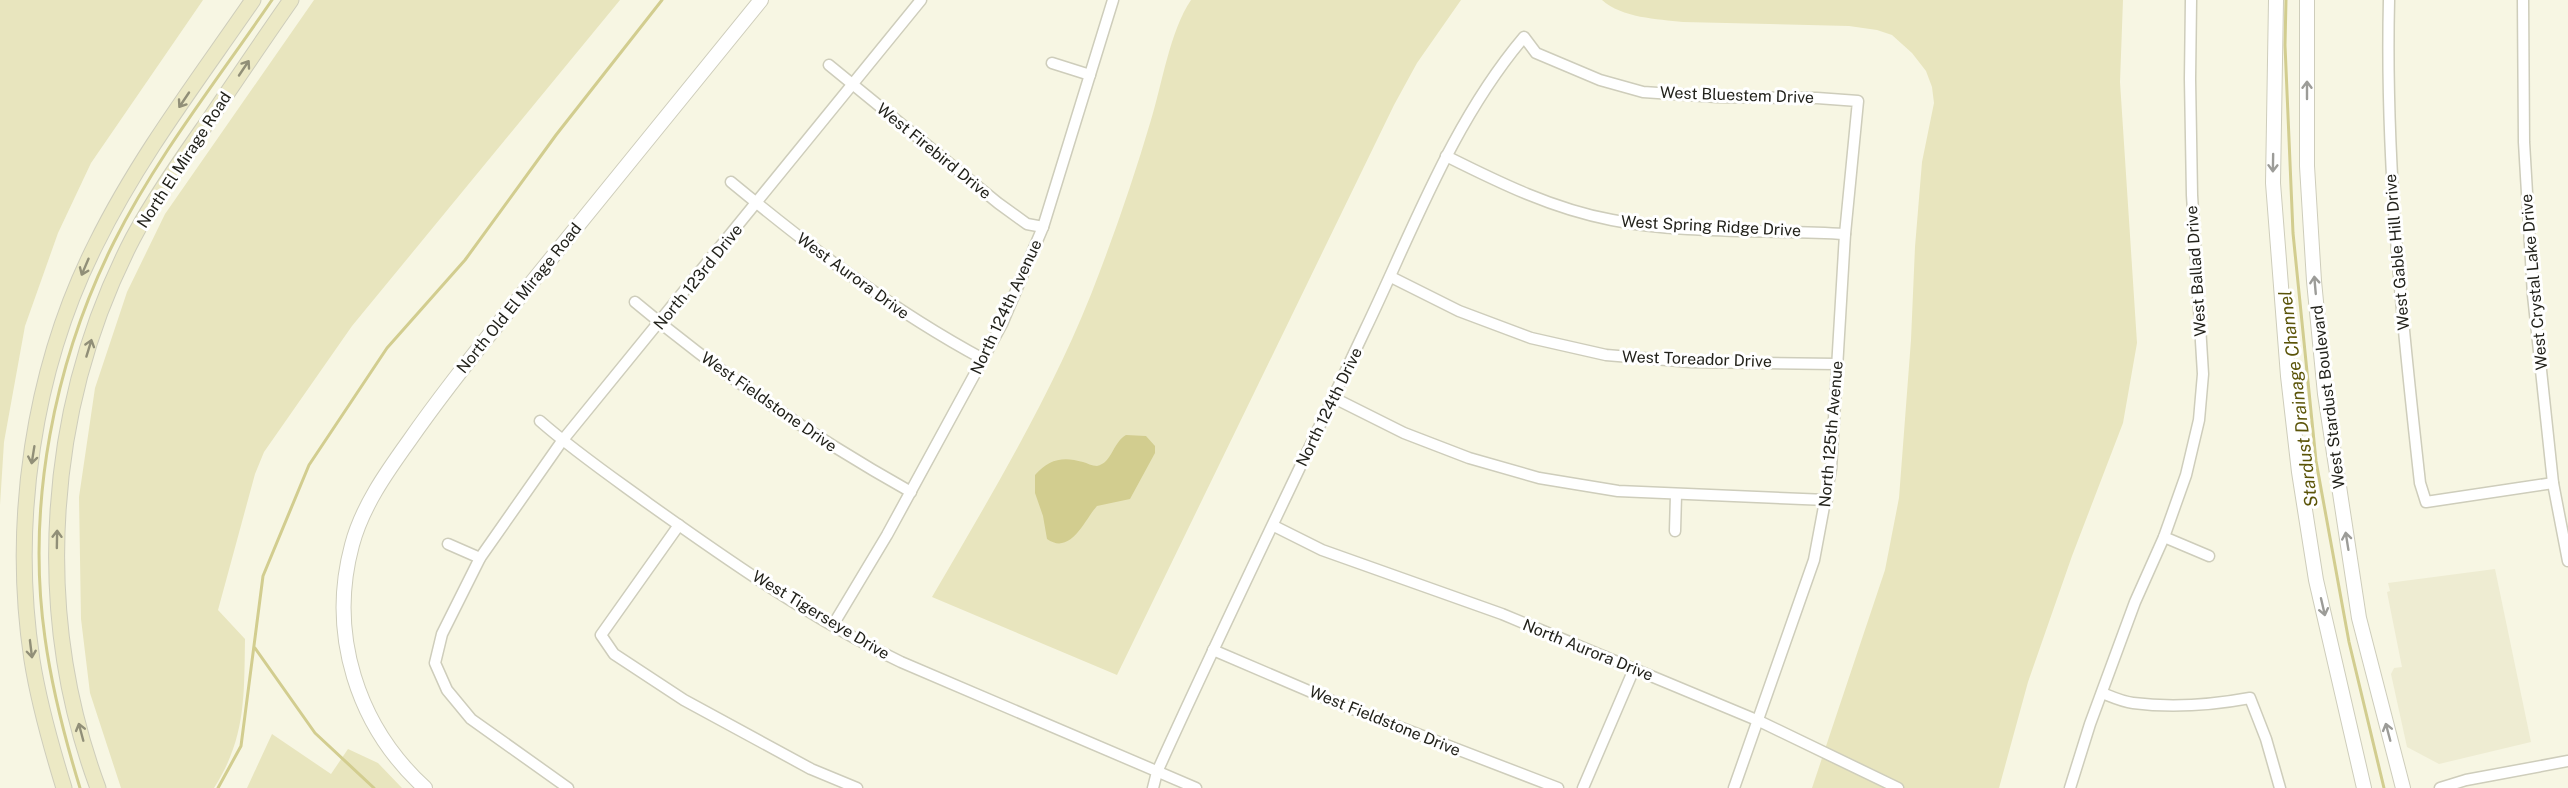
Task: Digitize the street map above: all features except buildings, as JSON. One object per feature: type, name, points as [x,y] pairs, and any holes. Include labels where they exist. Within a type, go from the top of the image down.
[{"type":"main road","name":"North El Mirage Road","points":[[64,788],[41,706],[32,660],[26,602],[25,555],[31,462],[45,388],[73,297],[106,223],[140,166],[253,0]]},
{"type":"main road","name":"North El Mirage Road","points":[[98,788],[73,704],[64,659],[58,604],[57,534],[60,483],[75,397],[96,324],[118,270],[145,217],[169,178],[291,0]]},
{"type":"street","name":"North Old El Mirage Road","points":[[425,788],[398,761],[376,729],[354,682],[343,629],[345,579],[352,544],[363,516],[394,462],[462,368],[761,0]]},
{"type":"street","name":"North 123rd Drive","points":[[568,788],[471,719],[447,690],[435,663],[442,634],[480,558],[562,441],[758,204],[921,0]]},
{"type":"street","name":"North 124th Avenue","points":[[833,625],[911,492],[1002,324],[1043,227],[1113,0]]},
{"type":"street","name":"West Ballad Drive","points":[[2070,788],[2090,724],[2135,602],[2164,537],[2186,475],[2199,420],[2203,374],[2192,195],[2191,0]]},
{"type":"street","points":[[2276,0],[2273,183],[2288,376],[2299,472],[2316,580],[2364,788]]},
{"type":"street","name":"West Stardust Boulevard","points":[[2307,0],[2307,166],[2314,281],[2325,394],[2359,618],[2403,788]]},
{"type":"street","name":"West Gable Hill Drive","points":[[2390,0],[2390,163],[2394,236],[2420,483],[2426,502],[2553,483]]},
{"type":"street","name":"West Crystal Lake Drive","points":[[2523,0],[2523,142],[2533,295],[2553,483],[2568,561]]},
{"type":"street","name":"West Bluestem Drive","points":[[1524,37],[1536,53],[1600,80],[1643,92],[1717,97],[1817,98],[1858,101]]},
{"type":"street","name":"North 124th Drive","points":[[1153,788],[1157,772],[1213,650],[1274,526],[1446,156],[1504,61],[1524,37]]},
{"type":"street","points":[[1052,63],[1090,75]]},
{"type":"street","name":"West Firebird Drive","points":[[829,65],[998,203],[1027,224],[1043,227]]},
{"type":"street","name":"North 125th Avenue","points":[[1734,788],[1814,560],[1827,500],[1831,469],[1845,234],[1858,101]]},
{"type":"street","name":"West Spring Ridge Drive","points":[[1446,156],[1521,193],[1574,212],[1613,221],[1845,234]]},
{"type":"street","name":"West Aurora Drive","points":[[731,182],[867,288],[983,359]]},
{"type":"street","name":"West Toreador Drive","points":[[1390,277],[1459,311],[1531,339],[1606,355],[1691,362],[1838,364]]},
{"type":"street","name":"West Fieldstone Drive","points":[[635,302],[716,368],[808,432],[911,492]]},
{"type":"street","points":[[1334,398],[1404,433],[1539,478],[1618,491],[1827,500]]},
{"type":"street","name":"West Tigerseye Drive","points":[[540,421],[562,441],[680,525],[763,581],[865,644],[901,662],[1196,788]]},
{"type":"street","points":[[1675,531],[1676,495]]},
{"type":"street","points":[[680,525],[601,635],[615,654],[684,700],[801,763],[856,788]]},
{"type":"street","name":"North Aurora Drive","points":[[1274,526],[1322,550],[1502,614],[1759,721],[1898,788]]},
{"type":"street","points":[[2164,537],[2209,555]]},
{"type":"street","points":[[448,544],[480,558]]},
{"type":"street","name":"West Fieldstone Drive","points":[[1213,650],[1336,703],[1558,788]]},
{"type":"street","points":[[1583,788],[1634,669]]},
{"type":"street","points":[[2102,693],[2131,703],[2151,704],[2212,705],[2250,698],[2266,739],[2280,788]]},
{"type":"street","points":[[2440,788],[2466,780],[2568,760]]},
{"type":"shaded area","points":[[0,0],[203,0],[91,163],[58,233],[25,326],[4,442],[0,505]]},
{"type":"shaded area","points":[[314,0],[620,0],[352,326],[264,452],[255,474],[218,610],[245,639],[245,660],[238,734],[224,770],[214,788],[121,788],[90,693],[81,619],[79,497],[95,388],[127,292],[165,214]]},
{"type":"shaded area","points":[[1191,0],[1461,0],[1417,63],[1394,105],[1117,675],[932,597],[1023,437],[1065,355],[1107,252],[1151,120],[1177,27]]},
{"type":"shaded area","points":[[1602,0],[2123,0],[2120,82],[2137,343],[2123,423],[2072,556],[2028,682],[1999,788],[1812,788],[1885,570],[1899,498],[1922,162],[1934,103],[1932,87],[1926,71],[1912,53],[1892,35],[1877,30],[1849,26],[1662,20],[1619,11]]},
{"type":"shaded area","points":[[1126,435],[1146,436],[1155,446],[1155,453],[1130,499],[1097,506],[1076,534],[1063,543],[1047,539],[1043,516],[1035,493],[1035,475],[1051,462],[1063,459],[1076,460],[1095,466],[1102,464]]},
{"type":"shaded area","points":[[2495,569],[2531,742],[2439,764],[2407,747],[2391,674],[2394,668],[2402,667],[2387,592],[2390,591],[2388,583]]},
{"type":"shaded area","points":[[272,734],[331,774],[348,749],[378,763],[402,788],[247,788]]},
{"type":"waterway","points":[[80,788],[51,676],[40,588],[39,537],[43,486],[50,435],[61,385],[75,336],[93,288],[131,210],[189,118],[272,0]]},
{"type":"waterway","points":[[218,788],[241,746],[263,576],[309,465],[387,348],[465,260],[556,135],[662,0]]},
{"type":"waterway","name":"Stardust Drainage Channel","points":[[2286,0],[2285,45],[2293,233],[2316,461],[2349,642],[2384,788]]},
{"type":"waterway","points":[[255,648],[315,733],[374,788]]}]
